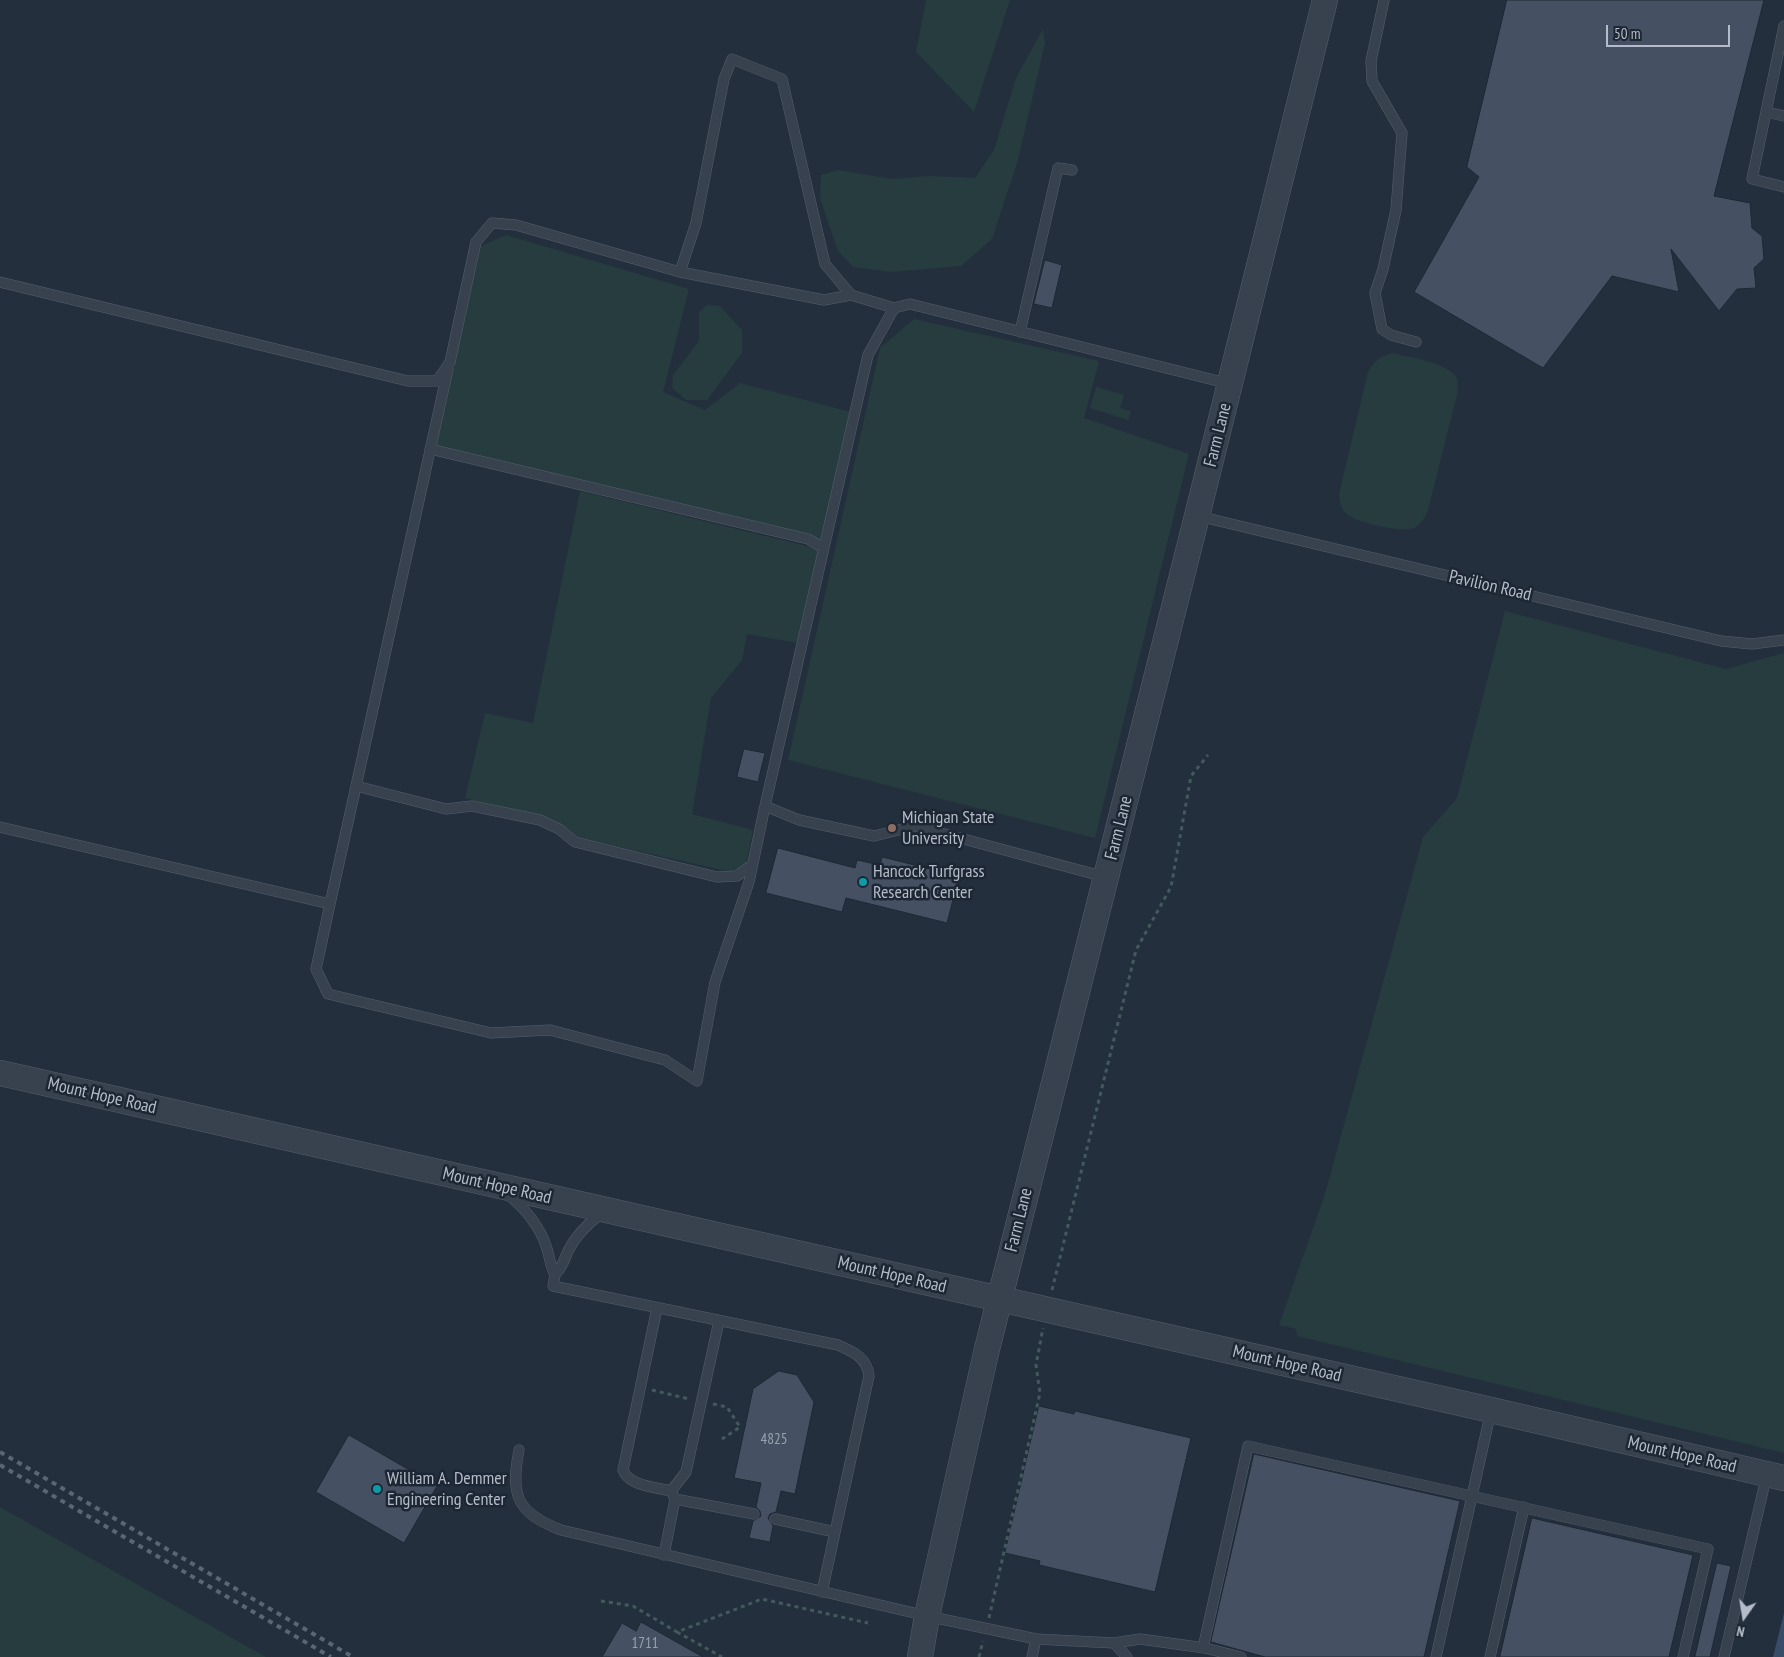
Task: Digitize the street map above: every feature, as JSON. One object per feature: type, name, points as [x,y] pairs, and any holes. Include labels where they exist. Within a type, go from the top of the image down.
[{"type":"street","name":"Farm Lane","points":[[920,1657],[927,1616],[999,1299],[1325,0]]},
{"type":"street","name":"Mount Hope Road","points":[[0,1073],[1776,1476]]},
{"type":"lane","points":[[1381,1],[1371,61],[1372,81],[1402,134],[1396,210],[1376,293],[1376,308],[1382,329],[1390,335],[1416,342]]},
{"type":"lane","points":[[1784,26],[1752,179],[1784,186]]},
{"type":"lane","points":[[680,272],[696,223],[724,79],[732,60],[782,79],[825,264],[851,295]]},
{"type":"lane","points":[[1766,112],[1784,116]]},
{"type":"lane","points":[[1020,332],[1058,168],[1072,170]]},
{"type":"lane","points":[[894,308],[868,355],[752,865],[715,982],[697,1081],[665,1060],[550,1030],[491,1033],[328,994],[316,970],[330,904],[476,242],[492,223],[516,225],[680,272],[824,300],[851,295],[894,308],[910,304],[1230,384]]},
{"type":"lane","points":[[0,282],[408,381],[437,381],[450,362]]},
{"type":"lane","points":[[430,449],[808,539],[824,548]]},
{"type":"lane","name":"Pavilion Road","points":[[1197,516],[1721,641],[1752,644],[1784,640]]},
{"type":"lane","points":[[356,786],[446,808],[472,806],[540,820],[559,829],[575,842],[717,878],[737,876],[752,865]]},
{"type":"lane","points":[[765,806],[799,820],[874,836],[915,826],[1106,877]]},
{"type":"lane","points":[[0,827],[330,904]]},
{"type":"lane","points":[[495,1185],[519,1204],[539,1230],[555,1275]]},
{"type":"lane","points":[[606,1210],[588,1223],[576,1237],[564,1266],[555,1275],[553,1286],[838,1345],[856,1353],[864,1360],[869,1376],[822,1592]]},
{"type":"lane","points":[[657,1308],[623,1470],[625,1476],[631,1481],[672,1495],[754,1514]]},
{"type":"lane","points":[[664,1555],[672,1495],[686,1472],[719,1321]]},
{"type":"lane","points":[[1436,1657],[1491,1410]]},
{"type":"lane","points":[[1203,1648],[1248,1446],[1472,1498],[1524,1507],[1708,1549],[1683,1657]]},
{"type":"lane","points":[[519,1450],[514,1474],[518,1498],[522,1507],[540,1522],[591,1538],[927,1616],[1036,1639],[1114,1643],[1140,1639],[1203,1648],[1242,1657]]},
{"type":"lane","points":[[1724,1657],[1776,1476]]},
{"type":"lane","points":[[1490,1657],[1524,1507]]},
{"type":"lane","points":[[775,1519],[835,1532]]},
{"type":"lane","points":[[1032,1657],[1036,1639]]},
{"type":"lane","points":[[1114,1643],[1127,1657]]},
{"type":"path","points":[[979,1657],[1040,1393],[1036,1365],[1047,1310],[1136,950],[1171,887],[1191,776],[1208,755]]},
{"type":"path","points":[[677,1632],[762,1598],[868,1623]]},
{"type":"path","points":[[602,1601],[632,1606],[722,1657]]},
{"type":"green space","points":[[926,0],[1010,0],[974,112],[916,52]]},
{"type":"green space","points":[[1043,29],[1045,43],[1018,160],[992,239],[961,266],[891,272],[853,267],[838,251],[820,199],[821,175],[838,170],[892,179],[929,176],[975,178],[994,150],[1016,78]]},
{"type":"green space","points":[[506,235],[689,289],[663,392],[705,410],[740,383],[851,412],[822,540],[436,447],[481,246]]},
{"type":"green space","points":[[707,305],[720,306],[742,330],[742,353],[707,400],[686,400],[672,388],[673,375],[699,341],[699,312]]},
{"type":"green space","points":[[914,319],[1099,361],[1084,418],[1189,454],[1095,838],[788,760],[880,348]]},
{"type":"green space","points":[[1392,353],[1438,365],[1453,373],[1457,379],[1458,391],[1427,514],[1418,525],[1408,529],[1380,526],[1352,517],[1343,510],[1339,494],[1368,372],[1377,360]]},
{"type":"green space","points":[[1096,387],[1124,395],[1120,408],[1131,411],[1128,420],[1090,408]]},
{"type":"green space","points":[[580,491],[819,549],[797,643],[747,634],[742,660],[711,698],[692,814],[753,830],[746,865],[731,872],[580,838],[555,821],[465,798],[485,713],[533,723]]},
{"type":"green space","points":[[1505,611],[1726,669],[1784,653],[1784,1453],[1297,1336],[1296,1329],[1279,1325],[1325,1194],[1423,837],[1457,798]]},
{"type":"green space","points":[[0,1507],[266,1657],[0,1657]]},
{"type":"water","points":[[1784,1613],[1784,1657],[1773,1657]]},
{"type":"building","points":[[1507,0],[1764,0],[1714,196],[1750,203],[1752,228],[1762,236],[1764,259],[1754,268],[1756,288],[1737,289],[1719,311],[1671,249],[1679,292],[1612,276],[1543,368],[1414,292],[1479,177],[1467,167]]},
{"type":"building","points":[[1045,260],[1062,265],[1052,308],[1034,304]]},
{"type":"building","points":[[744,749],[765,753],[758,782],[737,777]]},
{"type":"building","name":"Hancock Turfgrass Research Center","points":[[778,848],[855,868],[857,860],[880,865],[882,857],[959,876],[947,923],[846,898],[842,912],[766,893]]},
{"type":"building","points":[[779,1371],[797,1375],[814,1402],[795,1494],[781,1491],[776,1512],[770,1514],[768,1518],[773,1526],[770,1542],[749,1538],[753,1521],[761,1516],[760,1511],[756,1507],[761,1483],[734,1478],[753,1389]]},
{"type":"building","points":[[1039,1406],[1074,1414],[1075,1411],[1191,1438],[1155,1592],[1039,1565],[1040,1561],[1005,1553]]},
{"type":"building","name":"William A. Demmer Engineering Center","points":[[349,1435],[437,1486],[404,1543],[316,1492]]},
{"type":"building","points":[[1254,1454],[1460,1501],[1424,1657],[1265,1657],[1211,1642]]},
{"type":"building","points":[[1532,1518],[1693,1555],[1669,1657],[1500,1657]]},
{"type":"building","points":[[1717,1563],[1731,1566],[1710,1657],[1695,1657]]},
{"type":"building","points":[[641,1622],[703,1657],[602,1657],[622,1623],[636,1631]]},
{"type":"railway","points":[[0,1452],[353,1657]]},
{"type":"railway","points":[[0,1465],[331,1657]]},
{"type":"place","name":"Michigan State University","points":[[892,828]]},
{"type":"place","name":"Hancock Turfgrass Research Center","points":[[863,882]]},
{"type":"place","name":"William A. Demmer Engineering Center","points":[[377,1489]]}]
